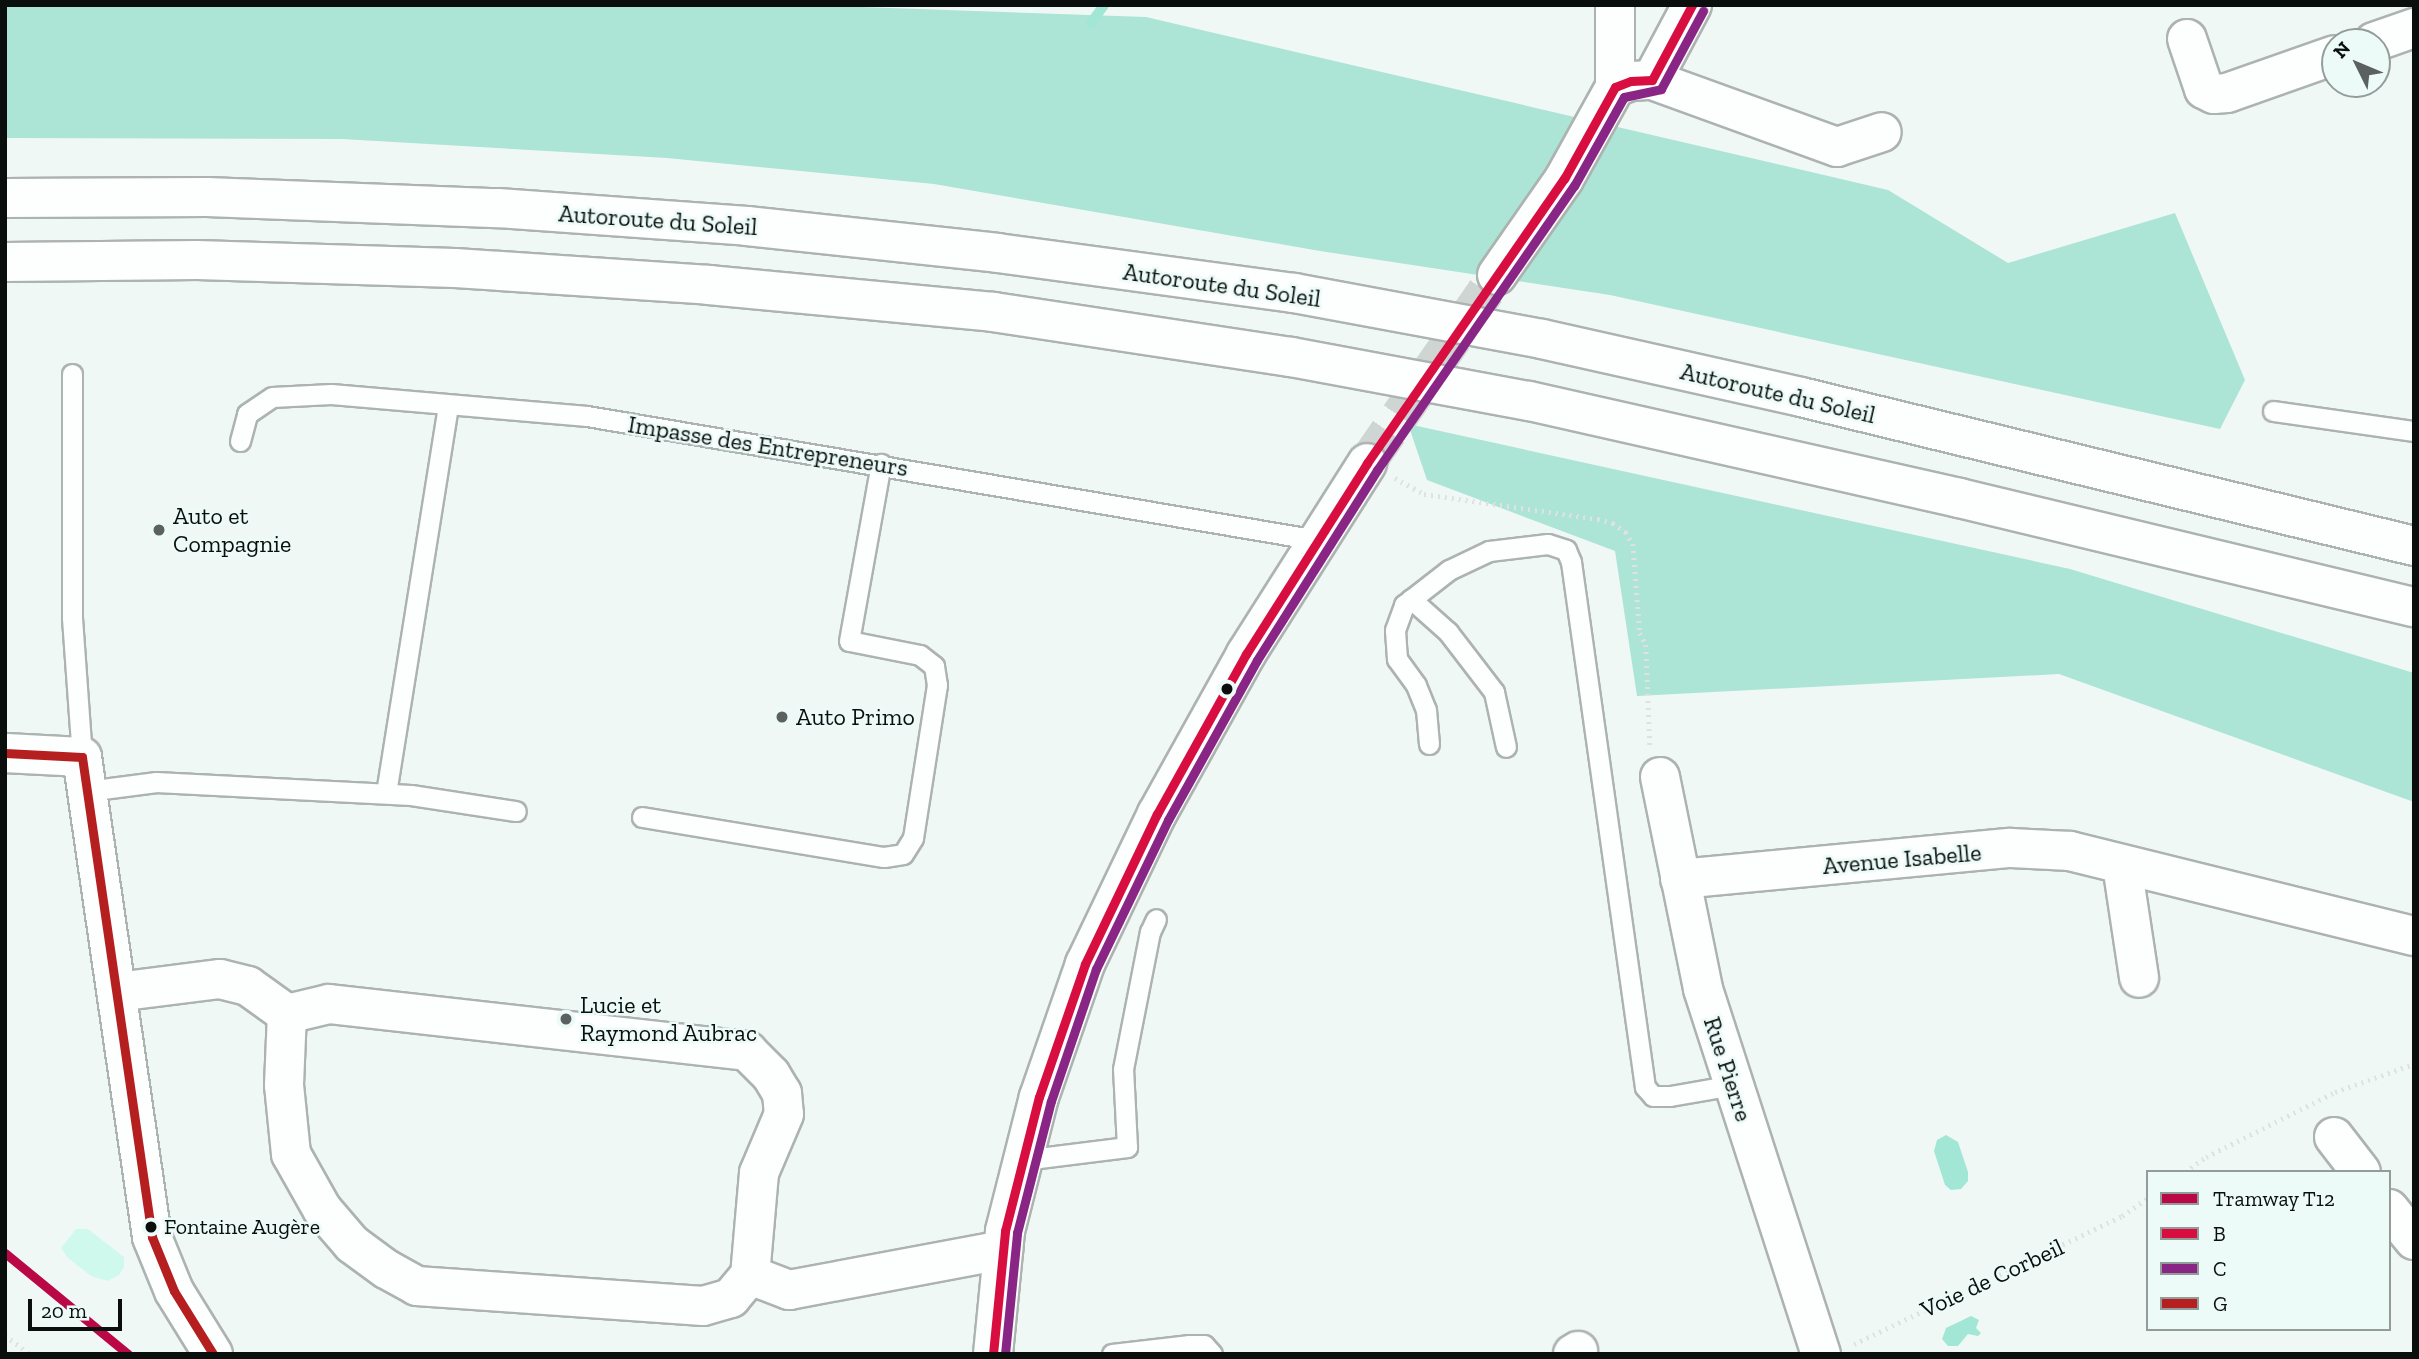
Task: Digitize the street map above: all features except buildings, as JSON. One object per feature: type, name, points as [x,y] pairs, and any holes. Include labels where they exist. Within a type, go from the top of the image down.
[{"type":"main road","points":[[1497,275],[1564,179],[1615,87],[1615,5]]},
{"type":"main road","points":[[1652,80],[1692,5]]},
{"type":"main road","points":[[2391,36],[2414,28]]},
{"type":"main road","points":[[2187,39],[2204,89],[2214,94],[2227,93],[2321,60]]},
{"type":"main road","points":[[1615,87],[1631,81],[1652,80],[1837,147],[1882,132]]},
{"type":"main road","name":"Autoroute du Soleil","points":[[5,198],[206,197],[498,208],[789,231],[998,253],[1294,293],[1542,339],[1801,397],[2414,545]]},
{"type":"main road","points":[[5,262],[197,260],[455,268],[709,285],[993,312],[1290,357],[1529,401],[1959,498],[2414,607]]},
{"type":"main road","points":[[993,1354],[1003,1250],[1023,1160],[1039,1097],[1085,964],[1157,814],[1246,654],[1367,463]]},
{"type":"main road","points":[[5,753],[85,774],[152,1237],[174,1291],[213,1354]]},
{"type":"main road","name":"Rue Pierre","points":[[1660,777],[1703,989],[1734,1085],[1832,1351]]},
{"type":"main road","name":"Avenue Isabelle","points":[[1680,879],[2011,848],[2070,851],[2414,936]]},
{"type":"main road","points":[[2122,865],[2139,978]]},
{"type":"main road","points":[[117,992],[220,979],[248,986],[287,1014],[328,1004],[747,1051],[771,1075],[782,1093],[785,1114],[760,1174],[750,1275],[731,1298],[703,1306],[417,1286],[386,1269],[352,1244],[322,1209],[291,1154],[284,1085],[287,1014]]},
{"type":"main road","points":[[2334,1137],[2359,1170]]},
{"type":"main road","points":[[2391,1211],[2414,1240]]},
{"type":"main road","points":[[750,1275],[789,1290],[1003,1250]]},
{"type":"lane","points":[[72,374],[72,618],[85,774],[156,782],[386,793],[516,811]]},
{"type":"lane","name":"Impasse des Entrepreneurs","points":[[240,441],[247,414],[272,397],[331,394],[587,416],[1317,540]]},
{"type":"lane","points":[[386,793],[448,405]]},
{"type":"lane","points":[[2273,411],[2414,431]]},
{"type":"lane","points":[[642,817],[884,857],[903,854],[913,838],[937,685],[934,666],[920,655],[849,641],[881,464]]},
{"type":"lane","points":[[1429,744],[1426,710],[1416,685],[1396,659],[1395,630],[1404,605],[1449,570],[1489,551],[1548,544],[1566,550],[1571,562],[1645,1087],[1653,1096],[1670,1096],[1734,1085]]},
{"type":"lane","points":[[1411,599],[1448,632],[1494,692],[1506,747]]},
{"type":"lane","points":[[1023,1160],[1127,1147],[1123,1069],[1150,932],[1156,919]]},
{"type":"lane","points":[[1111,1354],[1204,1345],[1212,1354]]},
{"type":"path","points":[[2188,1170],[2206,1157],[2335,1092],[2414,1064]]},
{"type":"path","points":[[2335,1092],[2339,1099]]},
{"type":"path","name":"Voie de Corbeil","points":[[1832,1351],[2122,1216],[2146,1199]]},
{"type":"path","points":[[5,1335],[29,1354]]},
{"type":"shaded area","points":[[5,5],[805,5],[1146,17],[1888,190],[2008,263],[2175,213],[2245,380],[2220,429],[1610,295],[1320,251],[934,184],[667,158],[342,139],[5,138]]},
{"type":"shaded area","points":[[1408,424],[2070,569],[2414,673],[2414,802],[2059,674],[1637,696],[1615,551],[1427,480]]},
{"type":"shaded area","points":[[1946,1135],[1958,1142],[1968,1172],[1968,1181],[1961,1189],[1951,1190],[1945,1185],[1934,1151],[1937,1140]]},
{"type":"shaded area","points":[[76,1229],[88,1229],[124,1257],[124,1267],[119,1275],[108,1281],[91,1276],[68,1258],[61,1248]]},
{"type":"shaded area","points":[[1971,1316],[1979,1320],[1976,1328],[1981,1333],[1978,1336],[1968,1334],[1958,1346],[1948,1346],[1942,1339],[1946,1328]]},
{"type":"waterway","points":[[1091,23],[1104,5]]},
{"type":"tunnel","points":[[1367,463],[1497,275]]},
{"type":"tram line","name":"T12","points":[[5,1253],[128,1354]]},
{"type":"transit line","name":"B","points":[[993,1354],[1005,1231],[1039,1097],[1085,964],[1157,814],[1246,654],[1367,463],[1564,179],[1615,87],[1631,81],[1652,80],[1692,5]]},
{"type":"transit line","name":"C","points":[[1005,1354],[1017,1233],[1051,1101],[1096,969],[1168,820],[1257,660],[1377,470],[1574,186],[1624,97],[1661,89],[1703,11]]},
{"type":"transit line","name":"G","points":[[5,753],[82,757],[152,1237],[174,1291],[213,1354]]},
{"type":"place","name":"Auto et Compagnie","points":[[159,530]]},
{"type":"place","name":"Auto Primo","points":[[782,717]]},
{"type":"place","name":"Lucie et Raymond Aubrac","points":[[566,1019]]},
{"type":"place","name":"Fontaine Augère","points":[[151,1227]]}]
